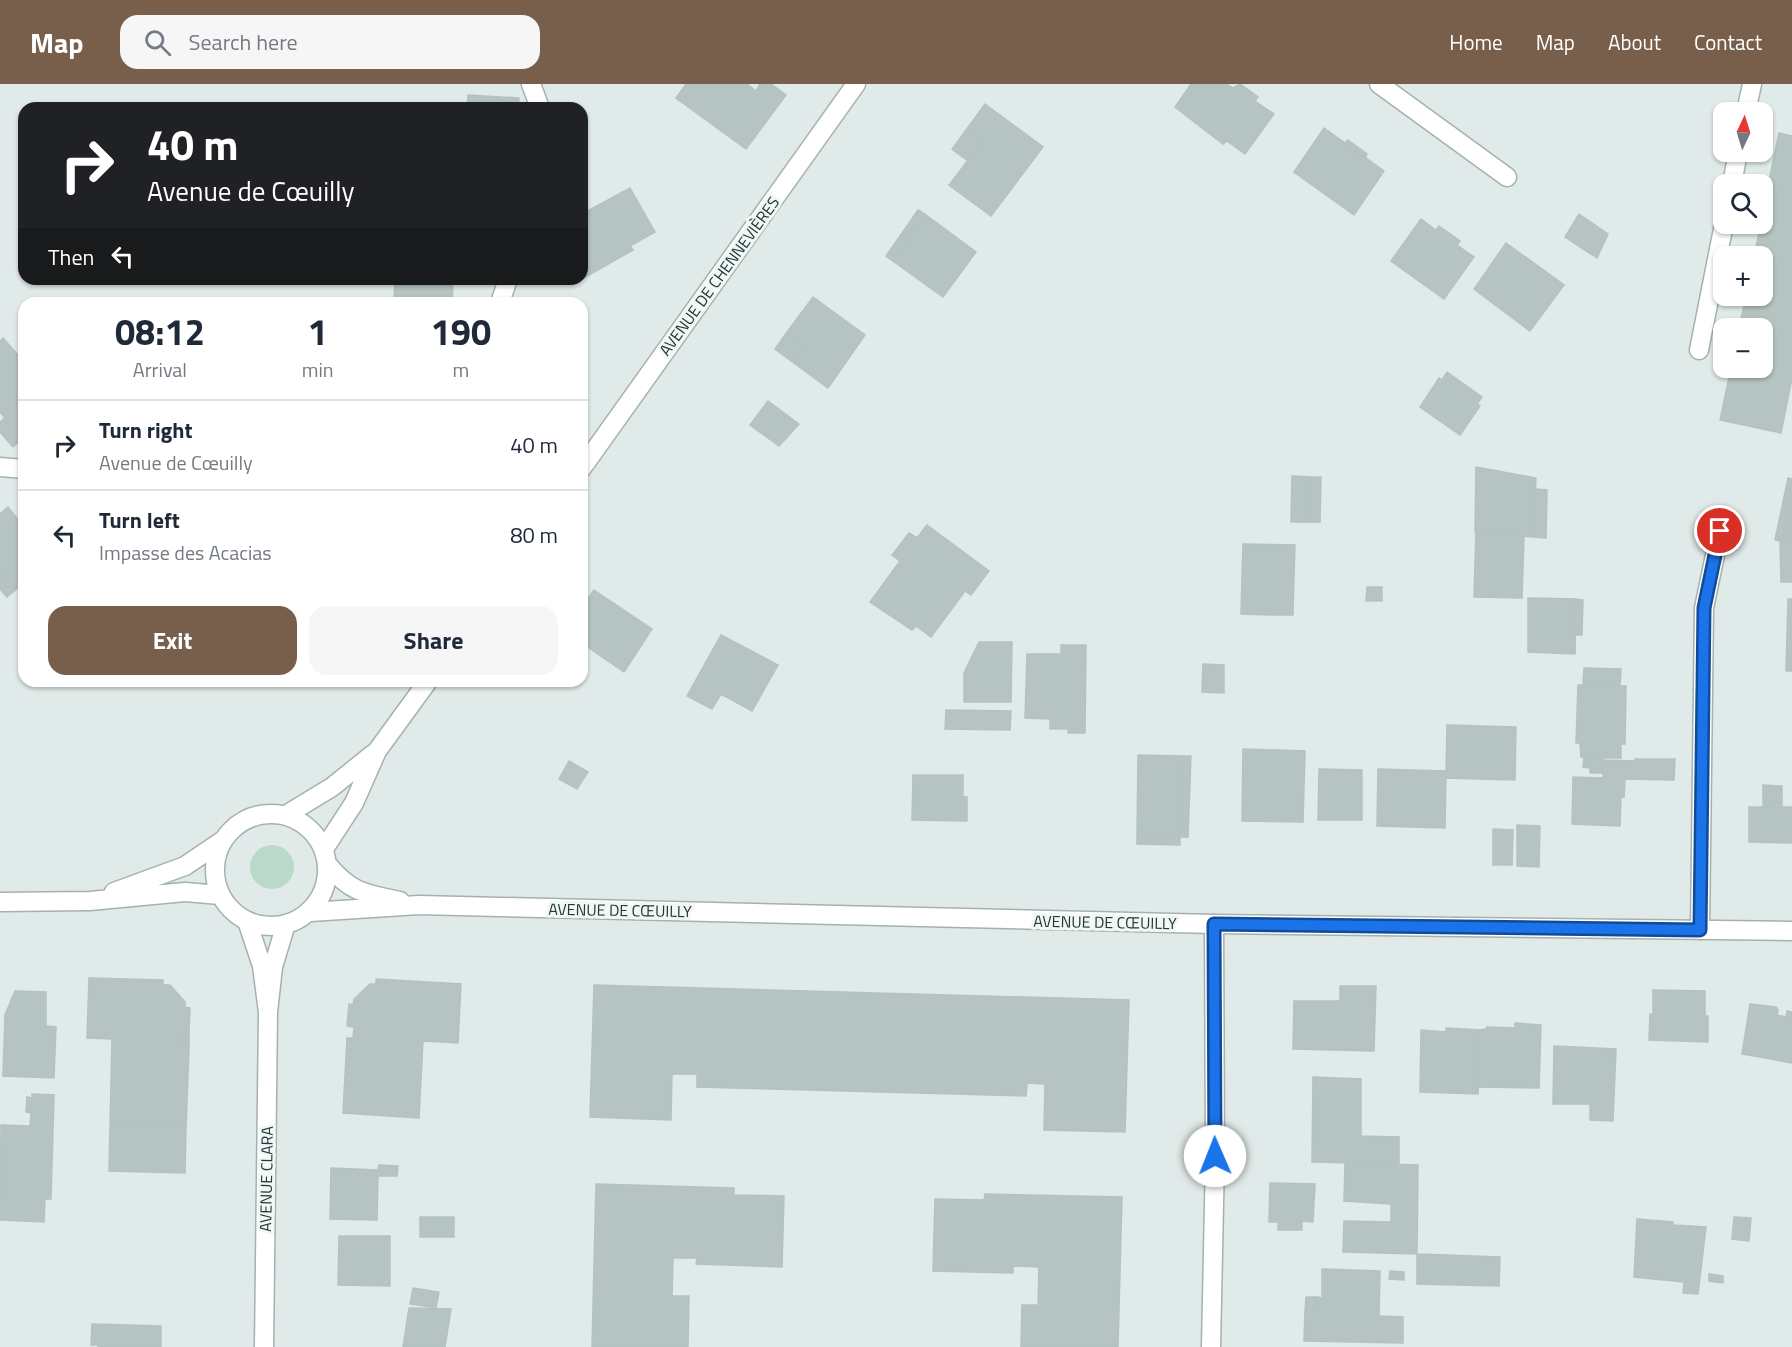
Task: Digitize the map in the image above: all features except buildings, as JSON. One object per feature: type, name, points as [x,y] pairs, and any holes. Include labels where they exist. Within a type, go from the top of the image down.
[{"type":"street","points":[[531,84],[538,102]]},
{"type":"street","name":"AVENUE DE CHENNEVIÈRES","points":[[588,460],[856,84]]},
{"type":"street","points":[[1379,84],[1507,177]]},
{"type":"street","points":[[1748,102],[1752,84]]},
{"type":"street","points":[[1700,350],[1722,234]]},
{"type":"street","points":[[0,467],[18,468]]},
{"type":"street","points":[[1700,930],[1704,608],[1720,531]]},
{"type":"street","points":[[326,857],[354,803],[377,751],[424,687]]},
{"type":"street","points":[[286,815],[332,787],[377,751]]},
{"type":"street","points":[[90,901],[185,866],[222,841],[234,827],[250,817],[267,813],[286,815],[302,822],[316,834],[326,857],[327,882],[321,898],[310,912],[286,924],[273,927],[247,921],[227,906],[220,895],[215,877],[216,859],[222,841]]},
{"type":"street","name":"AVENUE DE CŒUILLY","points":[[326,857],[342,882],[365,894],[419,905]]},
{"type":"street","points":[[0,902],[90,901],[185,892],[220,895]]},
{"type":"street","name":"AVENUE DE CŒUILLY","points":[[310,912],[419,905],[1214,924],[1792,931]]},
{"type":"street","name":"AVENUE CLARA","points":[[247,921],[262,966],[268,1012]]},
{"type":"street","name":"AVENUE CLARA","points":[[264,1347],[268,1012],[273,967],[286,924]]},
{"type":"street","points":[[1212,1347],[1215,1156],[1214,924]]},
{"type":"green space","points":[[272,845],[287,852],[294,867],[287,882],[272,889],[257,882],[250,867],[257,852]]},
{"type":"route","points":[[1215,1156],[1214,924],[1700,930],[1704,608],[1720,531]]}]
